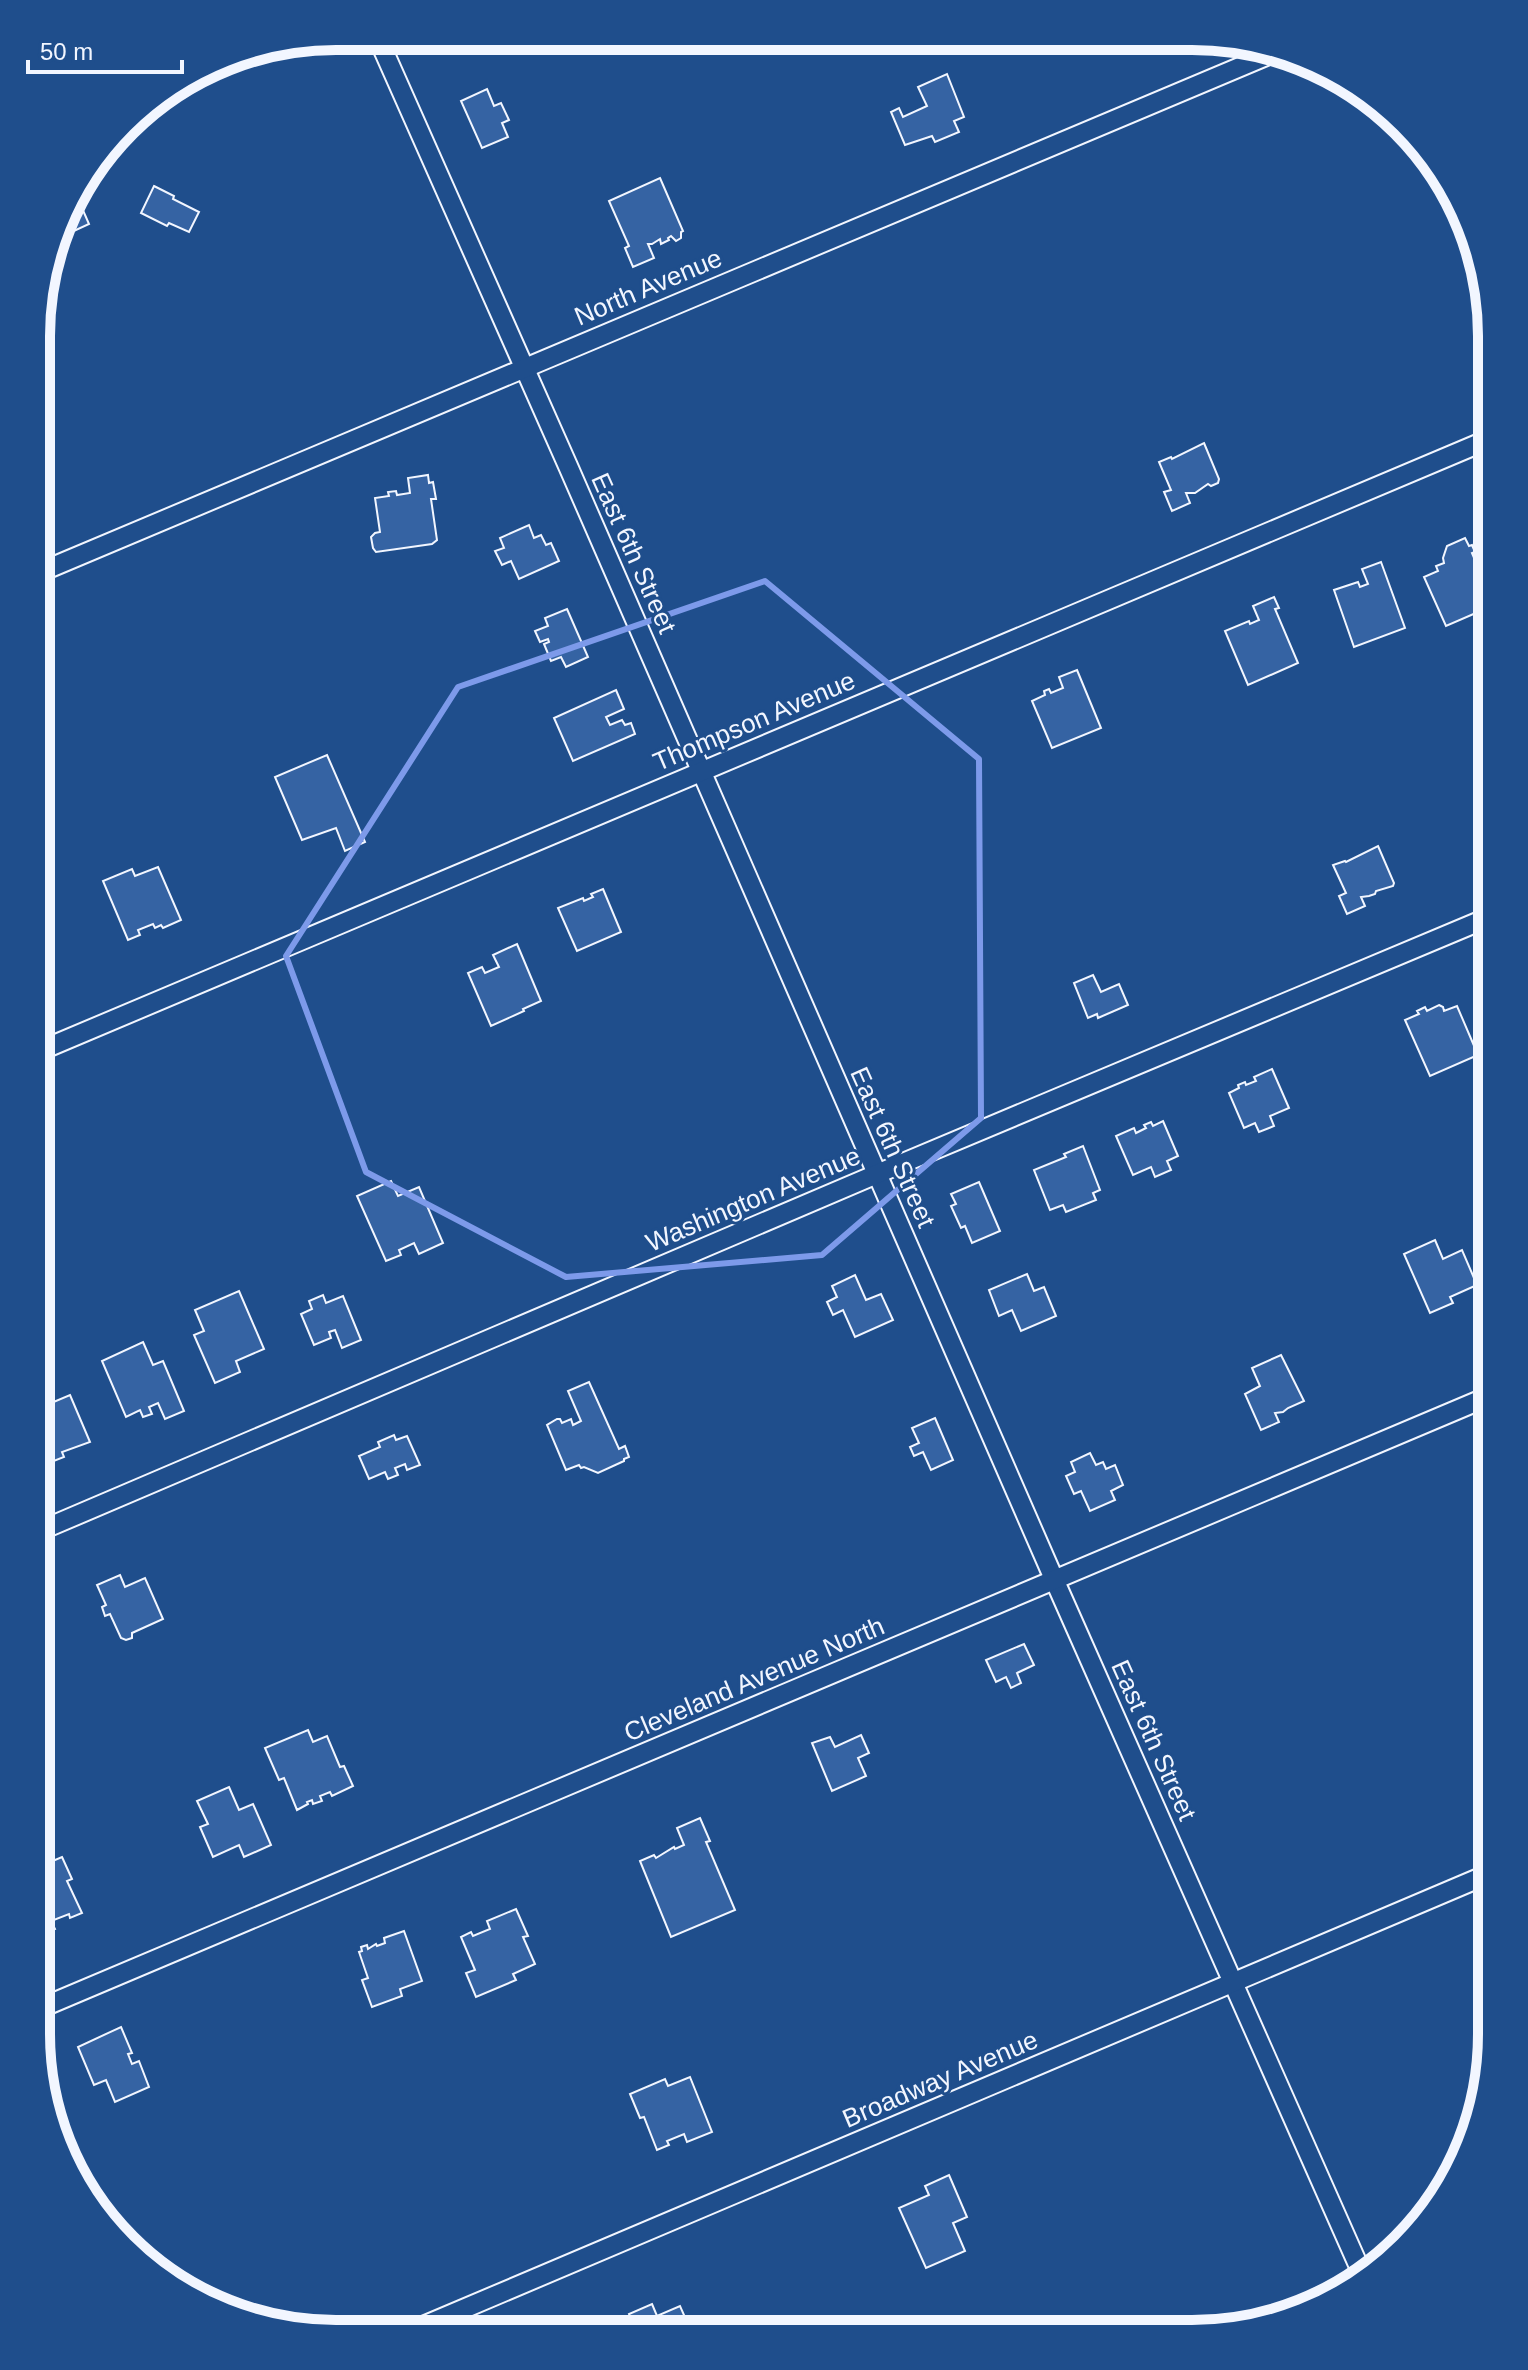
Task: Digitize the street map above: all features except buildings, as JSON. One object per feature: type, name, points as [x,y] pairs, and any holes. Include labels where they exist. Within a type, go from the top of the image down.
[{"type":"street","name":"East 6th Street","points":[[384,51],[1359,2266]]},
{"type":"street","name":"North Avenue","points":[[50,568],[1260,58]]},
{"type":"street","name":"Thompson Avenue","points":[[50,1047],[1478,444]]},
{"type":"street","name":"Washington Avenue","points":[[50,1526],[876,1174],[1478,922]]},
{"type":"street","name":"Cleveland Avenue North","points":[[50,2004],[1478,1401]]},
{"type":"street","name":"Broadway Avenue","points":[[437,2320],[1478,1879]]},
{"type":"highlighted area","points":[[765,581],[979,759],[981,1118],[822,1255],[566,1277],[366,1172],[286,956],[458,687]]}]
